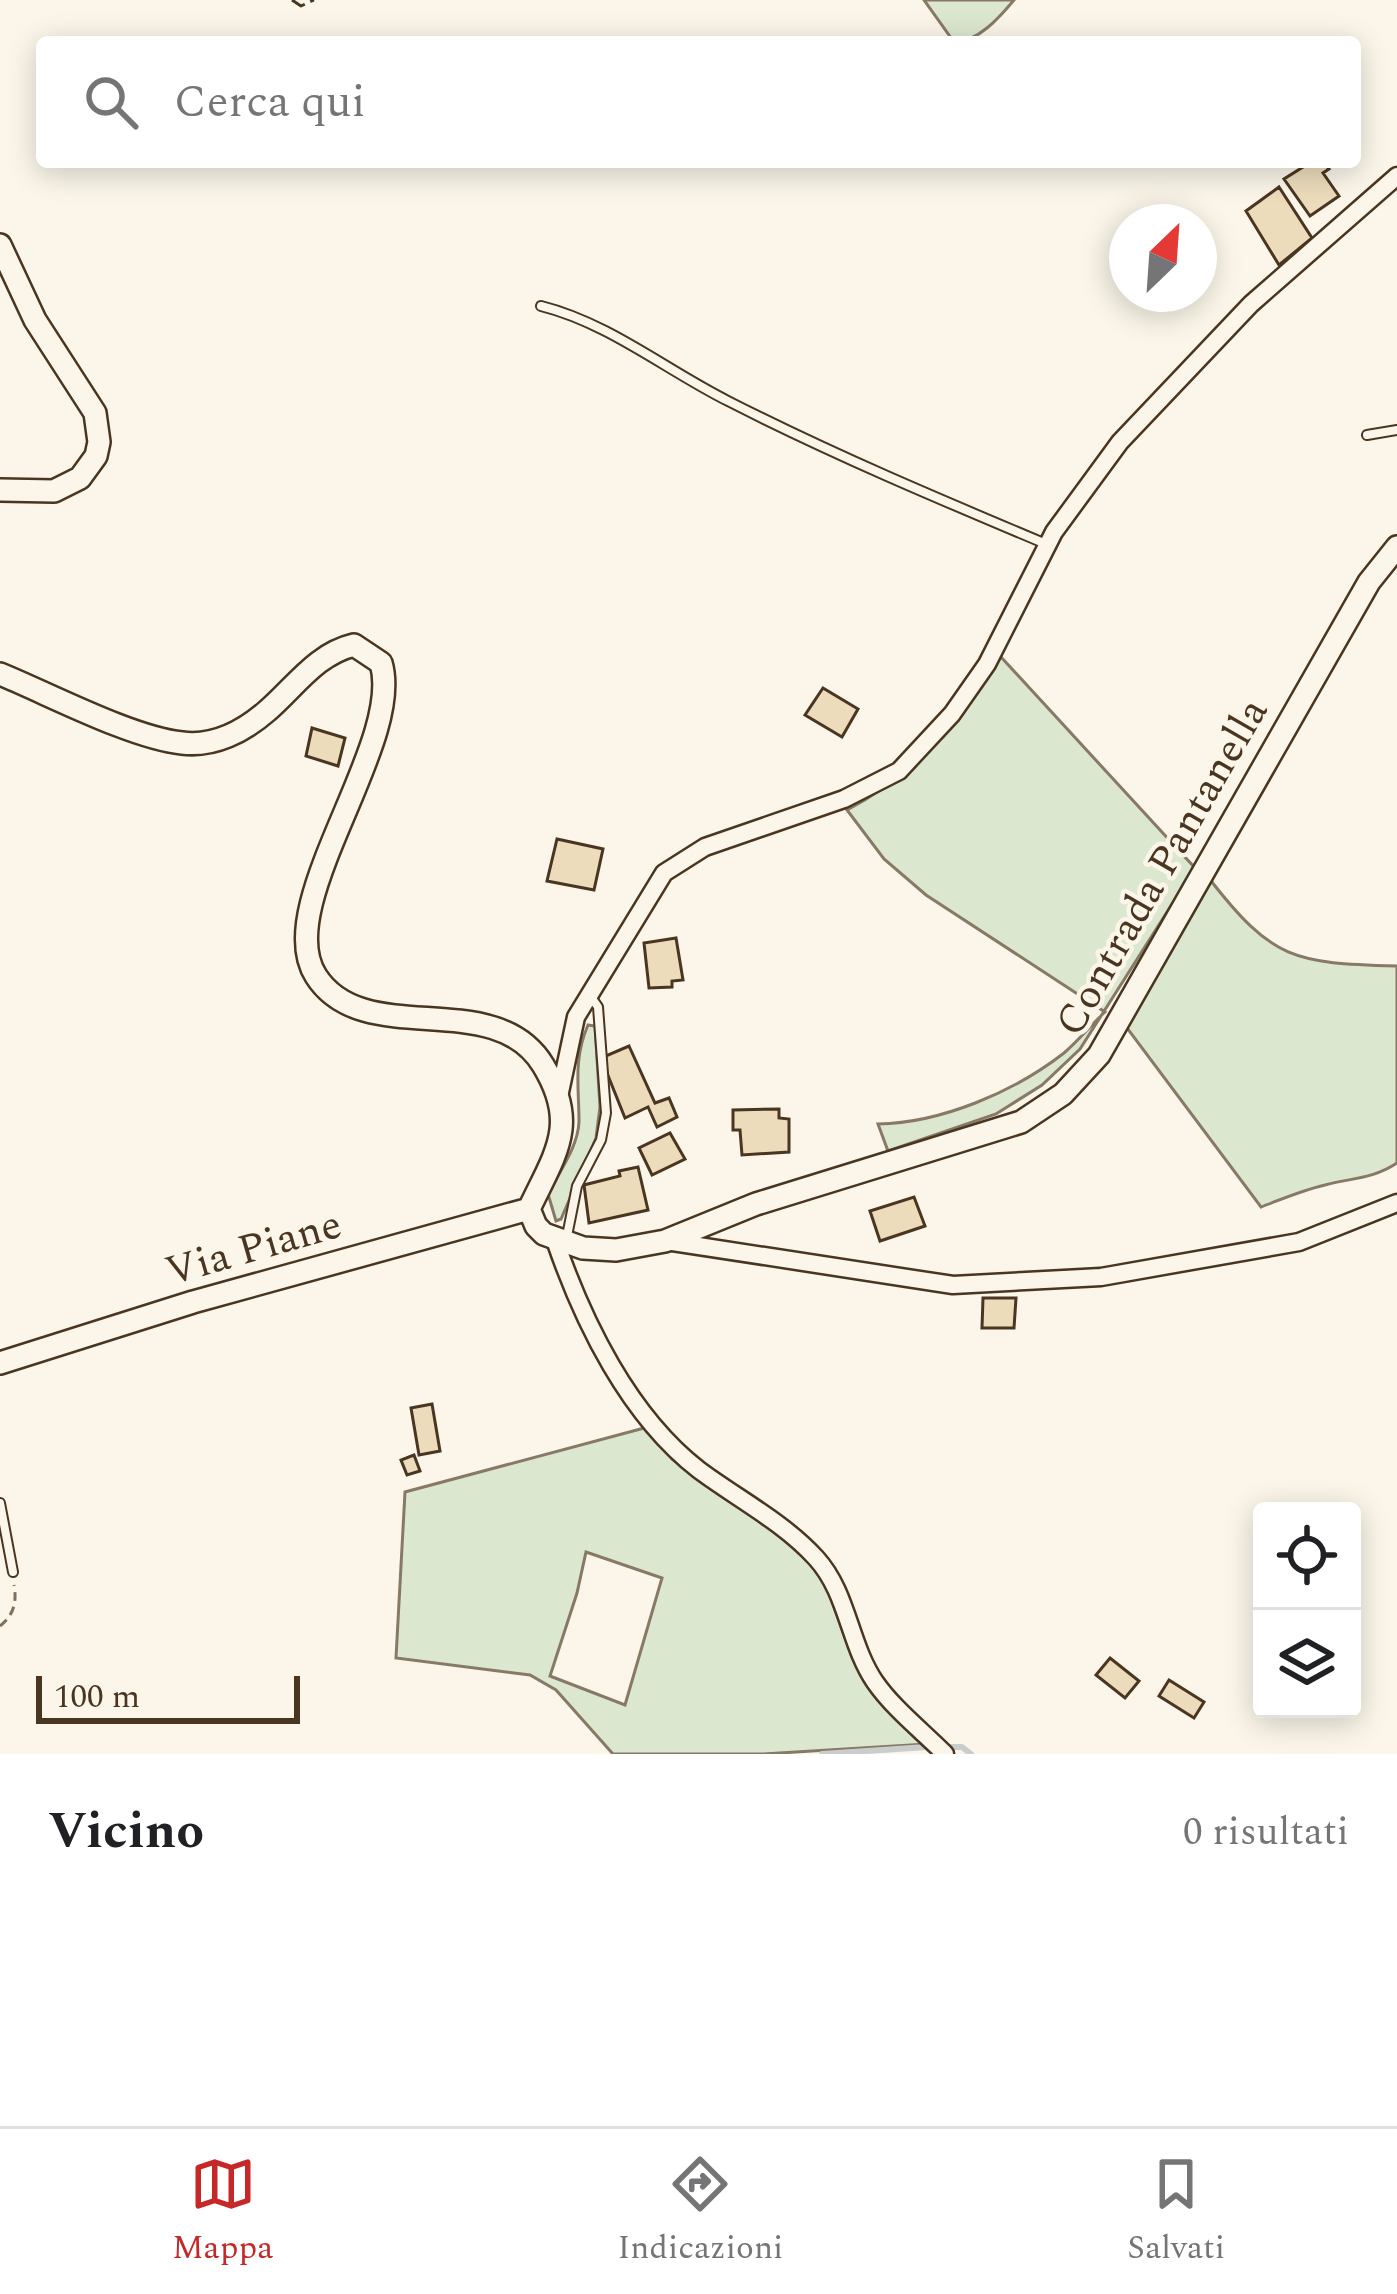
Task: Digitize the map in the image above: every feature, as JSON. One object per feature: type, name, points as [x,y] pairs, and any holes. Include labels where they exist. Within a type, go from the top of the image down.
[{"type":"street","points":[[945,1754],[874,1681],[836,1586],[818,1560],[683,1456],[643,1412],[597,1338],[568,1279],[561,1242],[536,1226],[529,1209],[560,1140],[560,1092],[576,1017],[664,873],[705,847],[844,799],[899,771],[952,714],[987,664],[1048,544],[1120,442],[1251,304],[1397,176]]},
{"type":"street","points":[[0,245],[35,320],[95,412],[99,442],[96,456],[80,478],[54,491],[0,490]]},
{"type":"street","name":"Contrada Pantanella","points":[[561,1242],[616,1250],[665,1240],[756,1204],[1021,1122],[1064,1094],[1099,1055],[1370,583],[1397,547]]},
{"type":"street","points":[[0,674],[154,737],[196,743],[234,734],[265,713],[332,650],[354,646],[368,652],[381,663],[387,684],[308,924],[306,953],[316,978],[366,1011],[500,1027],[513,1033],[535,1052],[560,1092]]},
{"type":"street","points":[[665,1240],[952,1286],[1101,1277],[1299,1242],[1397,1203]]},
{"type":"street","name":"Via Piane","points":[[0,1364],[193,1302],[529,1209]]},
{"type":"lane","points":[[541,306],[588,320],[682,378],[827,452],[1048,544]]},
{"type":"lane","points":[[1367,435],[1397,430]]},
{"type":"lane","points":[[561,1242],[577,1186],[601,1140],[606,1113],[598,1007],[589,994]]},
{"type":"lane","points":[[0,1503],[13,1571]]},
{"type":"path","points":[[0,1626],[16,1600],[13,1571]]},
{"type":"green space","points":[[924,0],[1014,0],[980,33],[950,36]]},
{"type":"green space","points":[[1001,657],[1195,868],[1104,1011],[926,895],[884,859],[847,810],[914,763]]},
{"type":"green space","points":[[1208,877],[1250,926],[1288,952],[1333,963],[1397,966],[1397,1163],[1261,1207],[1124,1024]]},
{"type":"green space","points":[[1101,1016],[1080,1049],[1042,1085],[996,1114],[888,1151],[878,1124],[927,1118],[1000,1092],[1064,1053]]},
{"type":"green space","points":[[588,1025],[595,1026],[600,1107],[596,1138],[561,1219],[556,1221],[548,1194],[578,1131],[579,1062]]},
{"type":"green space","points":[[648,1427],[672,1459],[811,1563],[826,1585],[852,1657],[874,1689],[927,1744],[763,1754],[613,1754],[556,1690],[530,1675],[396,1658],[405,1492]],"holes":[[[586,1552],[662,1578],[625,1705],[550,1676]]]},
{"type":"building","points":[[1301,168],[1328,168],[1323,173],[1339,196],[1310,216],[1284,179]]},
{"type":"building","points":[[1279,187],[1312,238],[1279,265],[1246,211]]},
{"type":"building","points":[[823,688],[858,709],[842,737],[805,715]]},
{"type":"building","points":[[312,728],[345,738],[338,766],[306,756]]},
{"type":"building","points":[[557,839],[603,849],[594,890],[547,881]]},
{"type":"building","points":[[676,938],[683,980],[672,981],[672,987],[649,988],[644,943]]},
{"type":"building","points":[[629,1046],[655,1103],[669,1098],[677,1117],[657,1127],[648,1107],[625,1118],[601,1058]]},
{"type":"building","points":[[779,1109],[779,1118],[789,1119],[789,1152],[742,1155],[740,1130],[733,1130],[733,1110]]},
{"type":"building","points":[[670,1133],[685,1159],[652,1175],[639,1148]]},
{"type":"building","points":[[638,1167],[648,1210],[589,1223],[584,1185]]},
{"type":"building","points":[[914,1197],[925,1226],[880,1241],[870,1211]]},
{"type":"building","points":[[983,1298],[1016,1298],[1014,1328],[982,1328]]},
{"type":"building","points":[[432,1404],[440,1451],[419,1455],[411,1408]]},
{"type":"building","points":[[414,1455],[420,1471],[407,1475],[401,1460]]},
{"type":"building","points":[[1110,1658],[1139,1681],[1125,1698],[1096,1675]]},
{"type":"building","points":[[1169,1680],[1204,1702],[1194,1718],[1159,1696]]},
{"type":"waterway","points":[[822,1754],[927,1747]]},
{"type":"waterway","points":[[949,1747],[962,1747],[971,1754]]},
{"type":"fence","points":[[292,0],[301,6],[314,0]]}]
